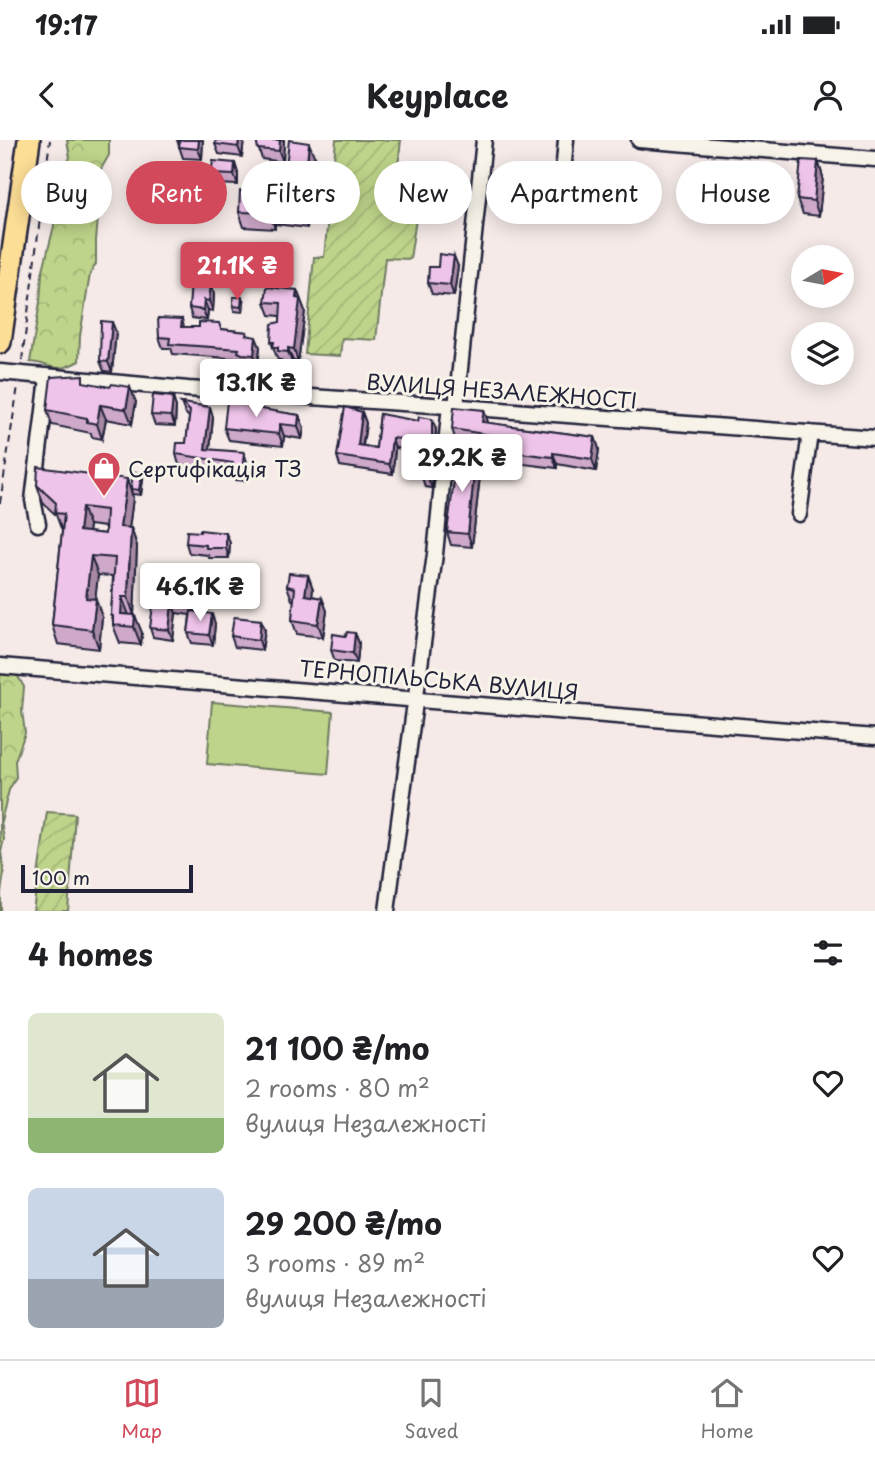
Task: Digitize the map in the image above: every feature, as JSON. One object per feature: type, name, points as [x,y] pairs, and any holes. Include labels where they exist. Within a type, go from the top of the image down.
[{"type":"highway","points":[[0,342],[29,140]]},
{"type":"street","points":[[387,911],[435,554],[449,415],[456,407],[484,140]]},
{"type":"street","points":[[564,161],[566,140]]},
{"type":"street","points":[[639,140],[875,159]]},
{"type":"street","name":"ВУЛИЦЯ НЕЗАЛЕЖНОСТІ","points":[[0,372],[271,395],[875,438]]},
{"type":"street","points":[[38,524],[33,500],[48,378]]},
{"type":"street","points":[[799,514],[810,433]]},
{"type":"street","name":"ТЕРНОПІЛЬСЬКА ВУЛИЦЯ","points":[[0,666],[875,737]]},
{"type":"path","points":[[0,503],[20,374],[50,140]]},
{"type":"green space","points":[[67,140],[109,140],[109,155],[106,161],[68,161]]},
{"type":"green space","points":[[336,140],[401,140],[399,161],[374,161],[374,224],[415,224],[410,259],[385,258],[376,340],[342,338],[340,356],[305,354],[314,257],[324,257],[327,224],[360,224],[360,161],[334,161]]},
{"type":"green space","points":[[97,224],[96,264],[90,274],[80,336],[79,361],[59,368],[30,362],[42,274],[54,226]]},
{"type":"green space","points":[[0,669],[15,671],[24,687],[22,711],[25,733],[15,761],[16,777],[9,790],[1,821],[4,873],[1,911],[0,911]]},
{"type":"green space","points":[[212,702],[333,712],[328,774],[207,764]]},
{"type":"green space","points":[[47,812],[75,814],[68,911],[33,911]]},
{"type":"building","points":[[180,140],[199,140],[198,149],[179,147]]},
{"type":"building","points":[[216,140],[239,140],[238,147],[215,144]]},
{"type":"building","points":[[256,140],[280,140],[279,151],[258,149]]},
{"type":"building","points":[[289,140],[309,143],[307,161],[287,161]]},
{"type":"building","points":[[801,160],[818,161],[814,201],[797,199]]},
{"type":"building","points":[[227,162],[235,163],[234,175],[227,175]]},
{"type":"building","points":[[241,191],[241,212],[239,212]]},
{"type":"building","points":[[439,254],[454,256],[450,285],[428,283],[429,267],[438,267]]},
{"type":"building","points":[[191,282],[211,284],[209,301],[204,300],[203,310],[189,308]]},
{"type":"building","points":[[267,287],[297,290],[296,298],[300,299],[294,349],[288,348],[288,352],[278,351],[278,347],[273,347],[274,342],[271,342],[272,324],[280,322],[281,303],[265,302]]},
{"type":"building","points":[[233,297],[242,297],[241,307],[233,306]]},
{"type":"building","points":[[158,318],[182,319],[181,327],[199,327],[199,322],[219,323],[221,329],[247,332],[246,335],[256,337],[254,355],[242,354],[238,352],[239,349],[169,344],[170,338],[159,337]]},
{"type":"building","points":[[101,321],[112,322],[108,362],[100,361]]},
{"type":"building","points":[[83,375],[83,382],[110,387],[112,384],[130,387],[126,409],[100,405],[97,424],[87,422],[87,418],[47,410],[51,377]]},
{"type":"building","points":[[153,395],[173,397],[171,416],[151,415]]},
{"type":"building","points":[[227,401],[250,403],[249,407],[299,415],[298,426],[280,424],[279,434],[224,428]]},
{"type":"building","points":[[181,403],[210,407],[205,449],[244,452],[242,471],[232,470],[233,463],[176,454],[177,443],[186,443],[190,411]]},
{"type":"building","points":[[345,407],[362,412],[358,445],[376,448],[380,414],[418,421],[419,417],[432,419],[432,442],[392,438],[389,464],[337,456]]},
{"type":"building","points":[[454,407],[484,410],[482,422],[595,437],[592,459],[553,453],[553,457],[512,452],[511,459],[488,456],[491,435],[452,429]]},
{"type":"building","points":[[458,452],[476,454],[468,534],[447,532]]},
{"type":"building","points":[[424,454],[431,455],[428,478],[422,477]]},
{"type":"building","points":[[38,467],[127,479],[120,527],[131,528],[128,597],[122,597],[121,614],[135,615],[134,627],[113,625],[111,615],[115,558],[91,556],[86,598],[96,599],[92,630],[52,625],[64,514],[55,513],[56,503],[37,485]],"holes":[[[82,507],[106,510],[105,534],[79,531]]]},
{"type":"building","points":[[133,472],[142,473],[139,490],[131,489]]},
{"type":"building","points":[[187,531],[226,533],[226,548],[206,548],[206,545],[186,543]]},
{"type":"building","points":[[289,573],[308,575],[305,595],[322,598],[318,624],[292,620],[295,588],[287,586]]},
{"type":"building","points":[[184,579],[212,581],[211,594],[194,593],[192,606],[172,604],[169,630],[150,628],[155,590],[182,589]]},
{"type":"building","points":[[191,611],[212,614],[209,635],[188,633]]},
{"type":"building","points":[[234,617],[261,620],[259,640],[231,636]]},
{"type":"building","points":[[347,632],[355,633],[353,653],[331,650],[333,634],[346,636]]},
{"type":"place","name":"Сертифікація ТЗ","points":[[104,498]]}]
